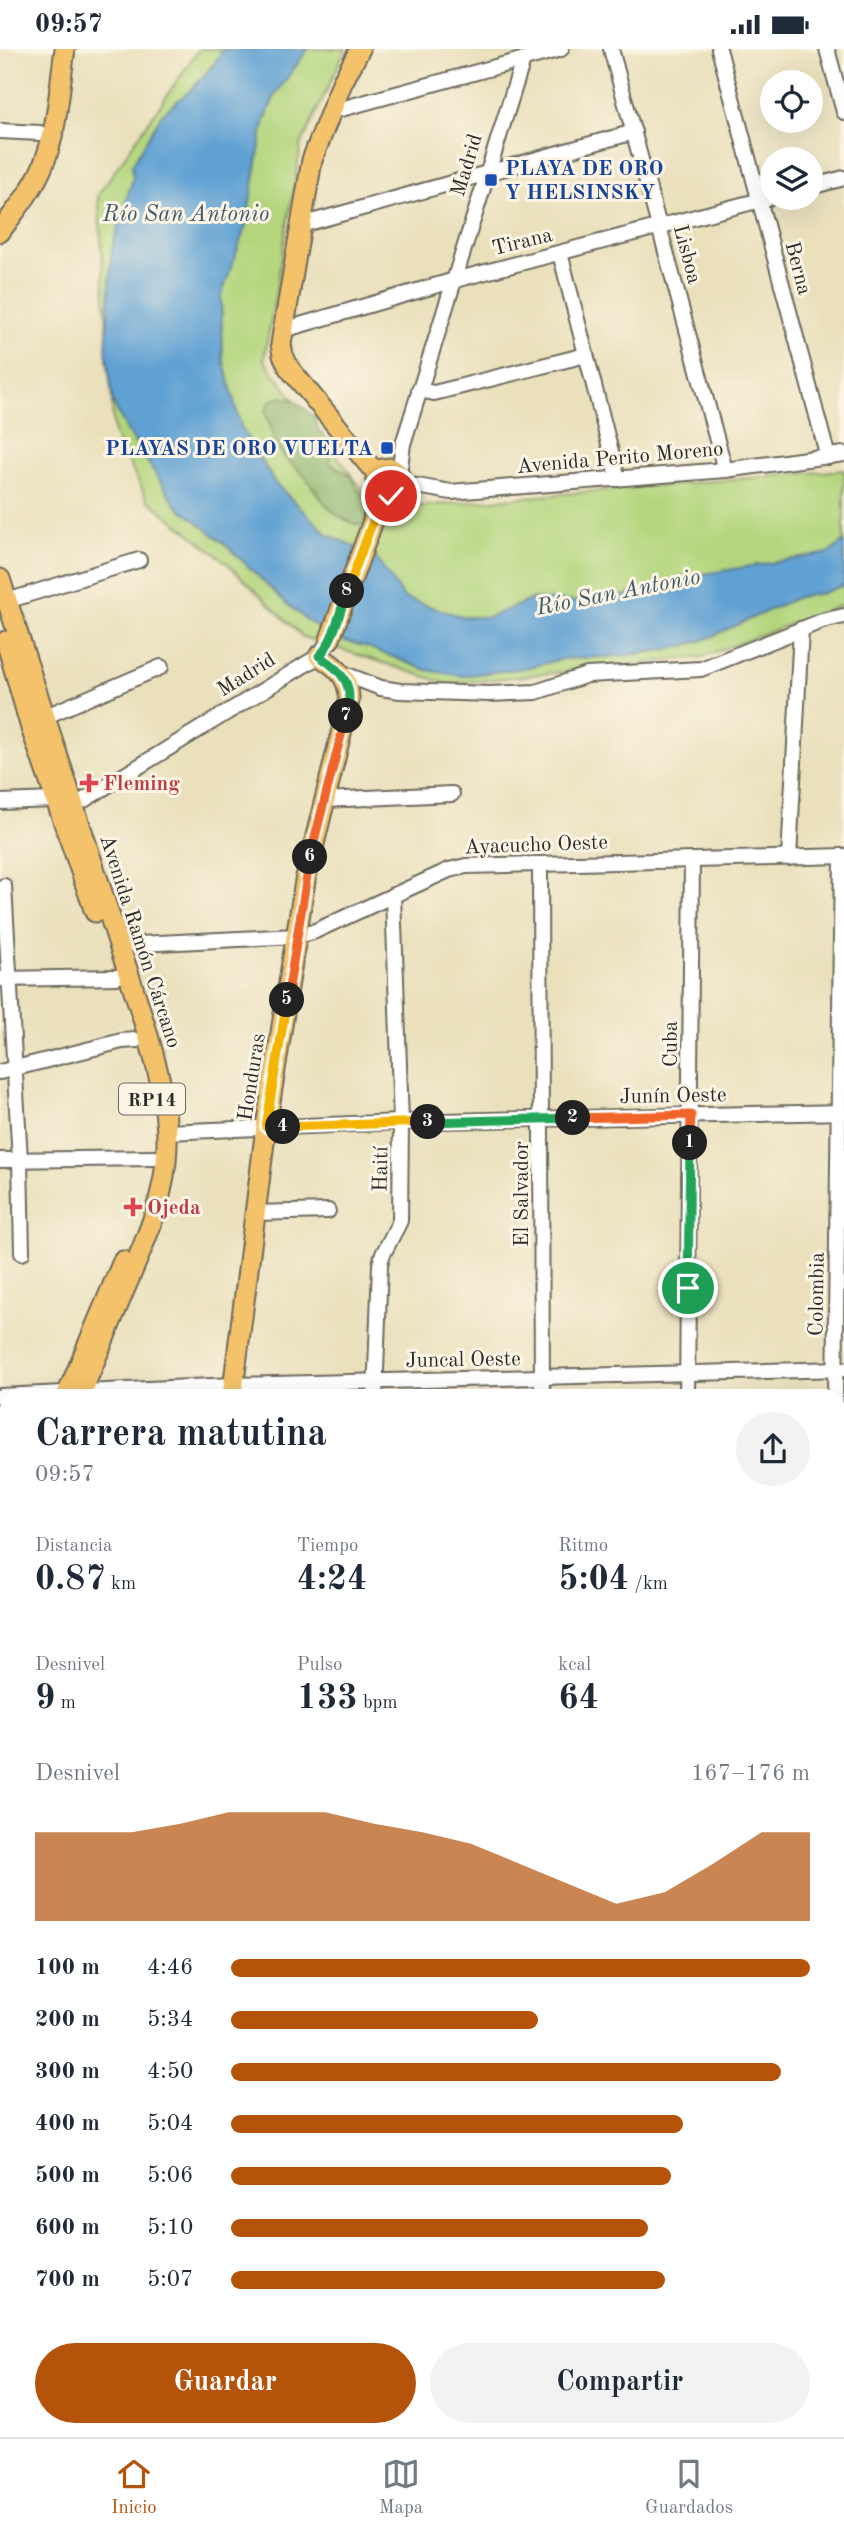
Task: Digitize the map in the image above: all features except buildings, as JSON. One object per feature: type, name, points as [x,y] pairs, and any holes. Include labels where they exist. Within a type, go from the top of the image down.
[{"type":"main road","points":[[0,213],[23,177],[40,132],[52,49]]},
{"type":"main road","points":[[0,232],[26,196],[46,156],[55,118],[65,49]]},
{"type":"main road","points":[[360,49],[342,83],[312,160],[283,330],[282,350],[289,368],[361,455],[389,479]]},
{"type":"main road","name":"Madrid","points":[[330,639],[389,479]]},
{"type":"main road","name":"Avenida Ramón Cárcano","points":[[0,579],[38,722]]},
{"type":"main road","name":"Avenida Ramón Cárcano","points":[[0,620],[64,802],[137,1040],[153,1109],[155,1158],[145,1207],[99,1313],[98,1333],[79,1389]]},
{"type":"main road","points":[[319,656],[342,673]]},
{"type":"main road","name":"Honduras","points":[[233,1389],[266,1127],[305,881],[349,701],[347,683],[342,673]]},
{"type":"main road","name":"Avenida Ramón Cárcano","points":[[64,802],[87,848],[154,1056],[163,1092],[167,1132],[165,1171],[154,1218],[77,1389]]},
{"type":"street","points":[[330,112],[561,49]]},
{"type":"street","name":"Lisboa","points":[[611,49],[725,470]]},
{"type":"street","name":"Berna","points":[[719,49],[760,180]]},
{"type":"street","points":[[827,49],[844,112]]},
{"type":"street","name":"Madrid","points":[[389,479],[403,444],[523,60]]},
{"type":"street","points":[[0,131],[40,132]]},
{"type":"street","points":[[301,225],[634,132]]},
{"type":"street","points":[[823,184],[844,178]]},
{"type":"street","name":"Tirana","points":[[283,330],[455,280],[760,201]]},
{"type":"street","name":"Berna","points":[[769,210],[828,457]]},
{"type":"street","points":[[560,253],[618,479]]},
{"type":"street","points":[[419,390],[434,393],[586,355]]},
{"type":"street","name":"Avenida Perito Moreno","points":[[389,479],[445,492],[725,470],[844,454]]},
{"type":"street","points":[[7,601],[139,560]]},
{"type":"street","points":[[342,673],[381,688],[400,691],[490,694],[536,692],[587,675],[701,669],[801,629],[844,616]]},
{"type":"street","points":[[789,858],[801,629]]},
{"type":"street","name":"Madrid","points":[[64,802],[84,800],[319,656],[330,639]]},
{"type":"street","points":[[38,722],[160,667]]},
{"type":"street","points":[[324,800],[452,794]]},
{"type":"street","points":[[0,802],[64,802]]},
{"type":"street","name":"Ayacucho Oeste","points":[[118,945],[297,936],[313,932],[449,870],[466,866],[843,856]]},
{"type":"street","name":"Colombia","points":[[836,1389],[840,1370],[843,856]]},
{"type":"street","name":"Cuba","points":[[687,1389],[692,860]]},
{"type":"street","name":"El Salvador","points":[[540,865],[542,1389]]},
{"type":"street","points":[[4,886],[5,978],[15,1068],[22,1253]]},
{"type":"street","name":"Haití","points":[[375,1389],[380,1265],[400,1221],[401,1122],[393,895]]},
{"type":"street","points":[[5,978],[117,977]]},
{"type":"street","points":[[0,1072],[122,1041],[137,1040]]},
{"type":"street","name":"Junín Oeste","points":[[167,1132],[401,1122],[842,1112]]},
{"type":"street","points":[[0,1160],[155,1158]]},
{"type":"street","points":[[255,1213],[328,1211]]},
{"type":"street","name":"Juncal Oeste","points":[[375,1389],[542,1378],[840,1370]]},
{"type":"green space","points":[[199,49],[346,49],[301,145],[264,360],[366,494],[423,506],[844,470],[844,604],[702,657],[448,684],[303,637],[227,563],[148,500],[114,434],[98,195]]},
{"type":"green space","points":[[283,397],[295,401],[316,418],[318,430],[330,444],[329,462],[352,477],[357,489],[374,508],[362,526],[334,513],[276,444],[265,412],[271,400]]},
{"type":"water","name":"Río San Antonio","points":[[223,49],[308,49],[275,95],[264,123],[246,225],[221,297],[223,358],[241,427],[275,483],[328,535],[374,555],[404,598],[463,617],[489,617],[532,599],[601,603],[680,578],[829,553],[844,541],[844,585],[823,593],[798,597],[704,640],[675,648],[624,656],[563,659],[525,668],[463,676],[426,670],[370,648],[335,638],[287,604],[225,544],[176,505],[128,432],[113,403],[106,350],[112,248],[133,178],[132,165],[162,114],[193,88]]},
{"type":"place","name":"PLAYA DE ORO Y HELSINSKY","points":[[491,180]]},
{"type":"place","name":"PLAYAS DE ORO VUELTA","points":[[387,448]]},
{"type":"place","name":"Fleming","points":[[89,783]]},
{"type":"place","name":"Ojeda","points":[[133,1207]]},
{"type":"route","points":[[391,496],[373,521],[330,639],[319,656],[342,673],[347,683],[349,701],[305,881],[266,1127],[691,1115],[688,1288]]}]
